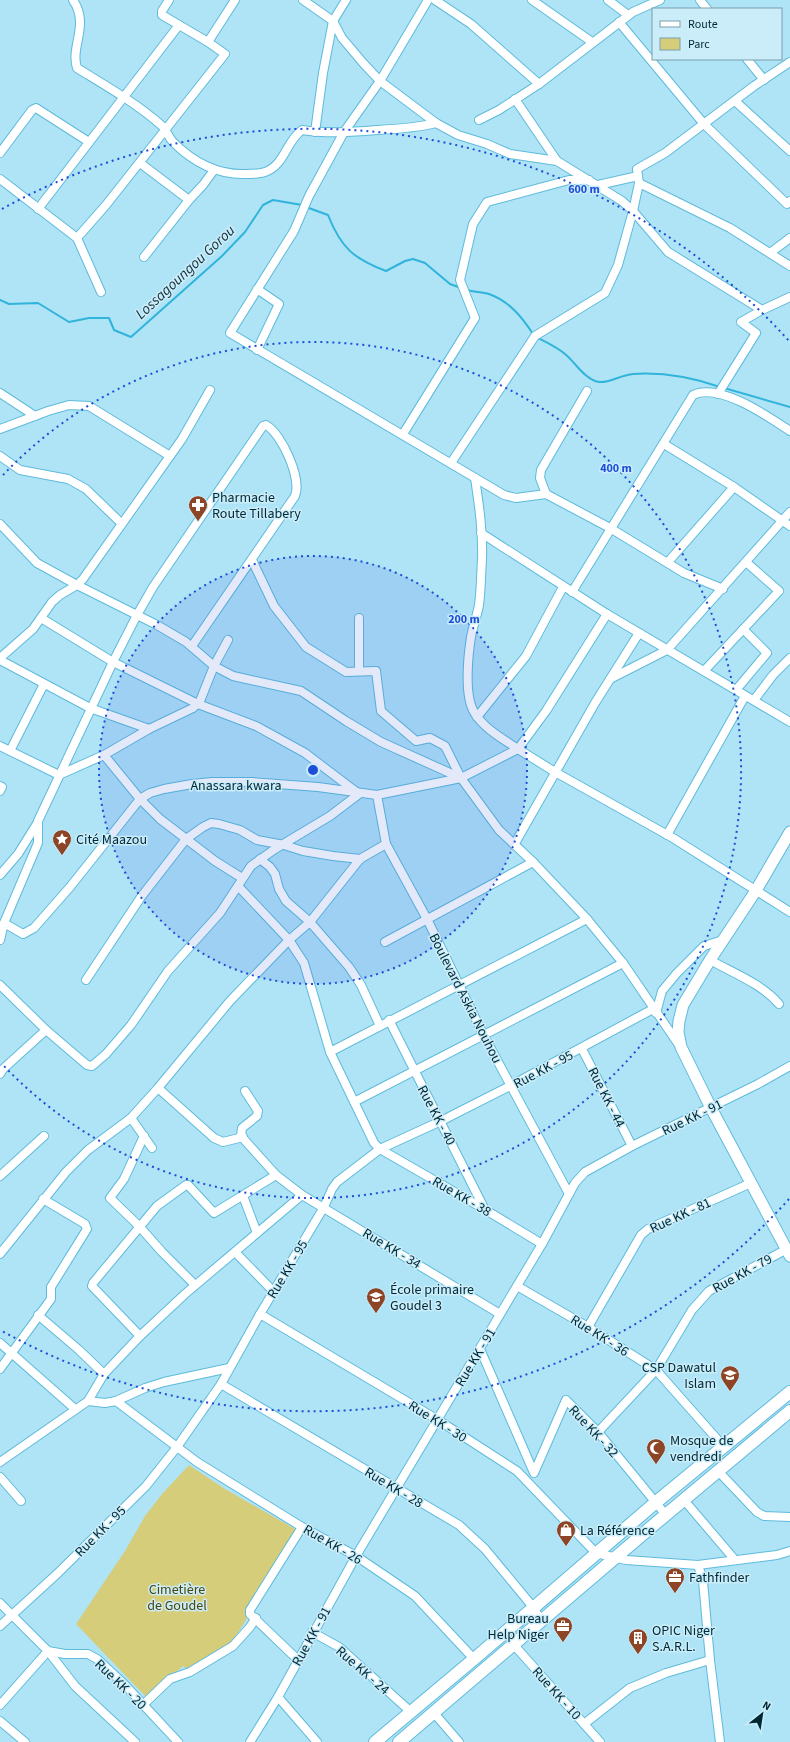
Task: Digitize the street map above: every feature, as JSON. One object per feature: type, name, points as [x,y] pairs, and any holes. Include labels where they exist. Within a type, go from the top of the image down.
[{"type":"main road","points":[[375,1742],[655,1503],[790,1392]]},
{"type":"main road","points":[[399,1742],[790,1411]]},
{"type":"street","points":[[73,0],[78,6],[81,27],[75,62],[77,68],[123,96],[163,126],[166,130],[168,138],[174,144],[194,159],[214,170],[235,174],[264,172],[277,166],[296,134],[302,130],[315,132],[344,132],[419,127],[436,123]]},
{"type":"street","points":[[77,238],[140,163],[225,54],[162,14],[162,11],[169,0]]},
{"type":"street","points":[[208,42],[235,0]]},
{"type":"street","points":[[304,0],[333,21],[342,38],[380,81],[436,123],[458,135],[487,144],[510,154],[557,161],[622,201],[633,211],[668,252],[762,310]]},
{"type":"street","points":[[315,132],[323,73],[333,21],[346,0]]},
{"type":"street","points":[[428,0],[380,81],[344,132],[309,196],[298,223],[230,332],[257,350],[403,434],[504,495],[516,498],[546,494],[610,528],[695,578],[723,589]]},
{"type":"street","points":[[435,0],[471,24],[539,84]]},
{"type":"street","points":[[532,0],[592,42]]},
{"type":"street","points":[[608,0],[628,15]]},
{"type":"street","points":[[478,120],[539,84],[628,15],[659,0]]},
{"type":"street","points":[[700,0],[706,8]]},
{"type":"street","points":[[619,22],[704,124],[787,204],[790,201]]},
{"type":"street","points":[[38,209],[178,25]]},
{"type":"street","points":[[748,60],[764,80]]},
{"type":"street","points":[[451,463],[535,336],[605,293],[618,265],[633,211],[638,179],[637,170],[665,153],[754,86],[790,62]]},
{"type":"street","points":[[515,99],[557,161]]},
{"type":"street","points":[[735,101],[790,152]]},
{"type":"street","points":[[0,153],[32,110],[36,108],[89,142]]},
{"type":"street","points":[[140,163],[189,200]]},
{"type":"street","points":[[144,257],[214,170]]},
{"type":"street","points":[[0,179],[77,238],[102,292]]},
{"type":"street","points":[[598,185],[638,179],[730,228],[790,266]]},
{"type":"street","points":[[403,434],[475,318],[460,280],[473,224],[487,202],[569,180],[590,180]]},
{"type":"street","points":[[770,253],[790,238]]},
{"type":"street","points":[[257,288],[279,304],[257,350]]},
{"type":"street","points":[[718,394],[756,333],[741,322],[790,297]]},
{"type":"street","points":[[149,729],[90,708],[0,659],[25,638],[52,602],[60,595],[77,585],[170,456],[200,410],[210,390]]},
{"type":"street","points":[[546,494],[540,478],[541,470],[587,391]]},
{"type":"street","points":[[572,592],[693,395],[705,392],[718,394],[737,400],[759,411],[790,431]]},
{"type":"street","points":[[0,393],[35,416]]},
{"type":"street","points":[[0,429],[69,405],[89,406],[170,456]]},
{"type":"street","points":[[0,875],[18,854],[38,821],[90,708],[137,615],[154,587],[263,426],[266,425],[276,433],[281,441],[296,477],[298,490],[296,496],[192,646]]},
{"type":"street","points":[[664,444],[734,487],[790,526]]},
{"type":"street","points":[[0,456],[20,470],[68,479],[99,500],[121,523]]},
{"type":"street","points":[[474,478],[481,533],[482,559],[479,604],[471,637],[468,686],[470,705],[477,717],[483,724],[518,750],[667,835],[755,892],[790,912]]},
{"type":"street","points":[[668,562],[734,487]]},
{"type":"street","points":[[610,679],[667,650],[723,589],[790,512]]},
{"type":"street","points":[[0,524],[37,563],[77,585],[157,624],[192,646],[214,666],[233,676],[301,691],[381,742],[461,778]]},
{"type":"street","points":[[481,533],[607,614],[790,722]]},
{"type":"street","points":[[252,560],[274,606],[306,647],[346,672],[376,671],[381,711],[416,741],[430,738],[445,746],[461,778],[499,830],[533,862],[587,919],[623,963],[681,1047],[711,1108],[788,1253]]},
{"type":"street","points":[[704,672],[779,591],[746,562]]},
{"type":"street","points":[[477,717],[526,656],[563,586]]},
{"type":"street","points":[[518,750],[546,711],[607,614]]},
{"type":"street","points":[[0,985],[46,1030],[87,1065],[90,1066],[95,1064],[106,1054],[131,1025],[168,971],[220,913],[251,866],[343,808],[359,794],[305,753],[256,726],[198,704],[113,662],[41,618]]},
{"type":"street","points":[[359,618],[359,671]]},
{"type":"street","points":[[736,690],[767,653],[743,629]]},
{"type":"street","points":[[514,844],[610,679],[639,633]]},
{"type":"street","points":[[59,776],[84,763],[104,756],[149,729],[198,704],[214,666],[228,640]]},
{"type":"street","points":[[754,700],[773,675],[790,658]]},
{"type":"street","points":[[10,751],[44,684]]},
{"type":"street","points":[[667,835],[745,696]]},
{"type":"street","points":[[0,746],[59,776]]},
{"type":"street","name":"Anassara kwara","points":[[140,799],[150,793],[164,789],[212,782],[252,782],[318,787],[359,794],[377,795],[461,778],[518,750]]},
{"type":"street","points":[[104,756],[140,799],[160,819],[215,861],[242,878]]},
{"type":"street","points":[[0,786],[2,787],[0,791]]},
{"type":"street","name":"Boulevard Askia Nouhou","points":[[377,795],[386,844],[427,920],[483,1034],[569,1194]]},
{"type":"street","points":[[4,923],[23,934],[34,928],[140,799]]},
{"type":"street","points":[[0,940],[4,923],[38,843],[38,821]]},
{"type":"street","points":[[86,980],[141,897],[186,839],[211,823],[240,830],[257,840],[284,844],[303,850],[360,859]]},
{"type":"street","points":[[681,1047],[678,1032],[683,1005],[710,960],[755,892],[790,832]]},
{"type":"street","points":[[0,1254],[66,1172],[88,1150],[131,1118],[226,1006],[289,940],[310,922],[360,859],[386,844]]},
{"type":"street","points":[[260,860],[270,867],[275,874],[279,889],[286,901],[310,922],[349,968],[361,985],[380,1026]]},
{"type":"street","points":[[385,942],[533,862]]},
{"type":"street","points":[[238,886],[289,940],[306,970],[330,1052],[368,1134],[380,1149]]},
{"type":"street","points":[[330,1052],[587,919]]},
{"type":"street","points":[[655,1011],[662,991],[676,973],[704,946],[723,940]]},
{"type":"street","points":[[710,960],[758,987],[774,998],[779,1004]]},
{"type":"street","points":[[354,1102],[623,963]]},
{"type":"street","name":"Rue KK - 95","points":[[0,1626],[11,1614],[58,1573],[146,1486],[177,1447],[221,1384],[337,1182],[380,1149],[512,1086],[655,1011]]},
{"type":"street","name":"Rue KK - 40","points":[[390,1020],[414,1071],[441,1121],[484,1208]]},
{"type":"street","points":[[0,1074],[3,1069],[46,1030]]},
{"type":"street","name":"Rue KK - 44","points":[[582,1049],[632,1146]]},
{"type":"street","name":"Rue KK - 91","points":[[250,1742],[278,1697],[297,1659],[356,1556],[542,1244],[580,1176],[632,1146],[711,1108],[790,1066]]},
{"type":"street","points":[[158,1088],[214,1138],[223,1142],[242,1137],[240,1131],[242,1128],[257,1116],[258,1111],[245,1091]]},
{"type":"street","points":[[131,1118],[152,1148]]},
{"type":"street","points":[[0,1176],[44,1136]]},
{"type":"street","points":[[144,1136],[124,1178],[110,1198],[140,1226],[162,1252],[195,1285]]},
{"type":"street","name":"Rue KK - 34","points":[[242,1137],[276,1175],[302,1195],[500,1314]]},
{"type":"street","name":"Rue KK - 38","points":[[380,1149],[484,1208],[542,1244]]},
{"type":"street","points":[[140,1336],[92,1286],[159,1203],[186,1186],[190,1186],[214,1213],[276,1175]]},
{"type":"street","name":"Rue KK - 81","points":[[588,1327],[641,1234],[648,1229],[751,1183]]},
{"type":"street","points":[[0,1462],[88,1400],[104,1374],[140,1336],[195,1285],[302,1195]]},
{"type":"street","points":[[243,1196],[257,1233]]},
{"type":"street","points":[[0,1369],[51,1299],[51,1287],[87,1230],[85,1224],[43,1199]]},
{"type":"street","points":[[235,1252],[274,1292]]},
{"type":"street","name":"Rue KK - 79","points":[[598,1432],[656,1370],[692,1310],[709,1291],[788,1253]]},
{"type":"street","name":"Rue KK - 36","points":[[517,1286],[588,1327],[656,1370],[724,1447]]},
{"type":"street","name":"Rue KK - 30","points":[[260,1314],[438,1420],[517,1471],[596,1553]]},
{"type":"street","points":[[38,1315],[79,1350],[104,1374]]},
{"type":"street","points":[[0,1343],[75,1409]]},
{"type":"street","name":"Rue KK - 32","points":[[480,1349],[534,1472],[566,1400],[598,1432],[666,1515]]},
{"type":"street","points":[[88,1400],[105,1404],[164,1382],[229,1368]]},
{"type":"street","name":"Rue KK - 28","points":[[221,1384],[459,1525],[485,1549],[542,1620]]},
{"type":"street","name":"Rue KK - 26","points":[[116,1401],[197,1462],[302,1527],[356,1556],[415,1596],[474,1659]]},
{"type":"street","points":[[718,1471],[757,1512],[764,1516],[790,1517]]},
{"type":"street","points":[[0,1477],[21,1502]]},
{"type":"street","points":[[684,1500],[735,1560]]},
{"type":"street","points":[[297,1659],[256,1618],[250,1614],[251,1609],[302,1527]]},
{"type":"street","points":[[596,1553],[615,1558],[698,1565],[790,1552]]},
{"type":"street","points":[[698,1565],[703,1581],[710,1660],[720,1742]]},
{"type":"street","points":[[0,1603],[48,1651],[75,1686],[135,1742]]},
{"type":"street","points":[[143,1705],[170,1680],[190,1672],[233,1646],[256,1618]]},
{"type":"street","name":"Rue KK - 24","points":[[312,1632],[339,1648],[411,1712]]},
{"type":"street","name":"Rue KK - 10","points":[[514,1645],[600,1742]]},
{"type":"street","points":[[0,1705],[48,1651]]},
{"type":"street","name":"Rue KK - 20","points":[[48,1651],[65,1654],[88,1654],[110,1670],[178,1742]]},
{"type":"street","points":[[584,1724],[630,1688],[666,1673],[710,1660]]},
{"type":"street","points":[[278,1697],[318,1742]]},
{"type":"street","points":[[434,1713],[459,1742]]},
{"type":"street","points":[[0,1721],[25,1742]]},
{"type":"green space","name":"Cimetière de Goudel","points":[[189,1465],[225,1489],[297,1530],[245,1612],[249,1615],[229,1647],[189,1671],[183,1666],[147,1698],[76,1624],[125,1551],[145,1516],[162,1494]]},
{"type":"waterway","name":"Lossagoungou Gorou","points":[[0,300],[9,304],[38,303],[69,322],[89,318],[109,318],[114,330],[131,337],[222,256],[245,232],[263,205],[273,200],[302,205]]},
{"type":"waterway","name":"Lossagoungou Gorou","points":[[306,207],[328,215],[338,236],[344,244],[350,251],[365,262],[386,271],[405,261],[413,259],[425,263],[450,284],[461,288]]},
{"type":"waterway","name":"Lossagoungou Gorou","points":[[467,290],[489,294],[503,301],[520,316],[533,334]]},
{"type":"waterway","name":"Lossagoungou Gorou","points":[[536,337],[562,351],[586,376],[595,381],[604,382],[633,374],[655,374],[688,378],[720,387]]},
{"type":"waterway","name":"Lossagoungou Gorou","points":[[724,388],[790,407]]},
{"type":"place","name":"Pharmacie Route Tillabery","points":[[198,522]]},
{"type":"place","name":"Cité Maazou","points":[[62,856]]},
{"type":"place","name":"École primaire Goudel 3","points":[[376,1314]]},
{"type":"place","name":"CSP Dawatul Islam","points":[[730,1392]]},
{"type":"place","name":"Mosque de vendredi","points":[[656,1465]]},
{"type":"place","name":"La Référence","points":[[566,1547]]},
{"type":"place","name":"Fathfinder","points":[[675,1594]]},
{"type":"place","name":"Bureau Help Niger","points":[[563,1643]]},
{"type":"place","name":"OPIC Niger S.A.R.L.","points":[[638,1655]]}]
